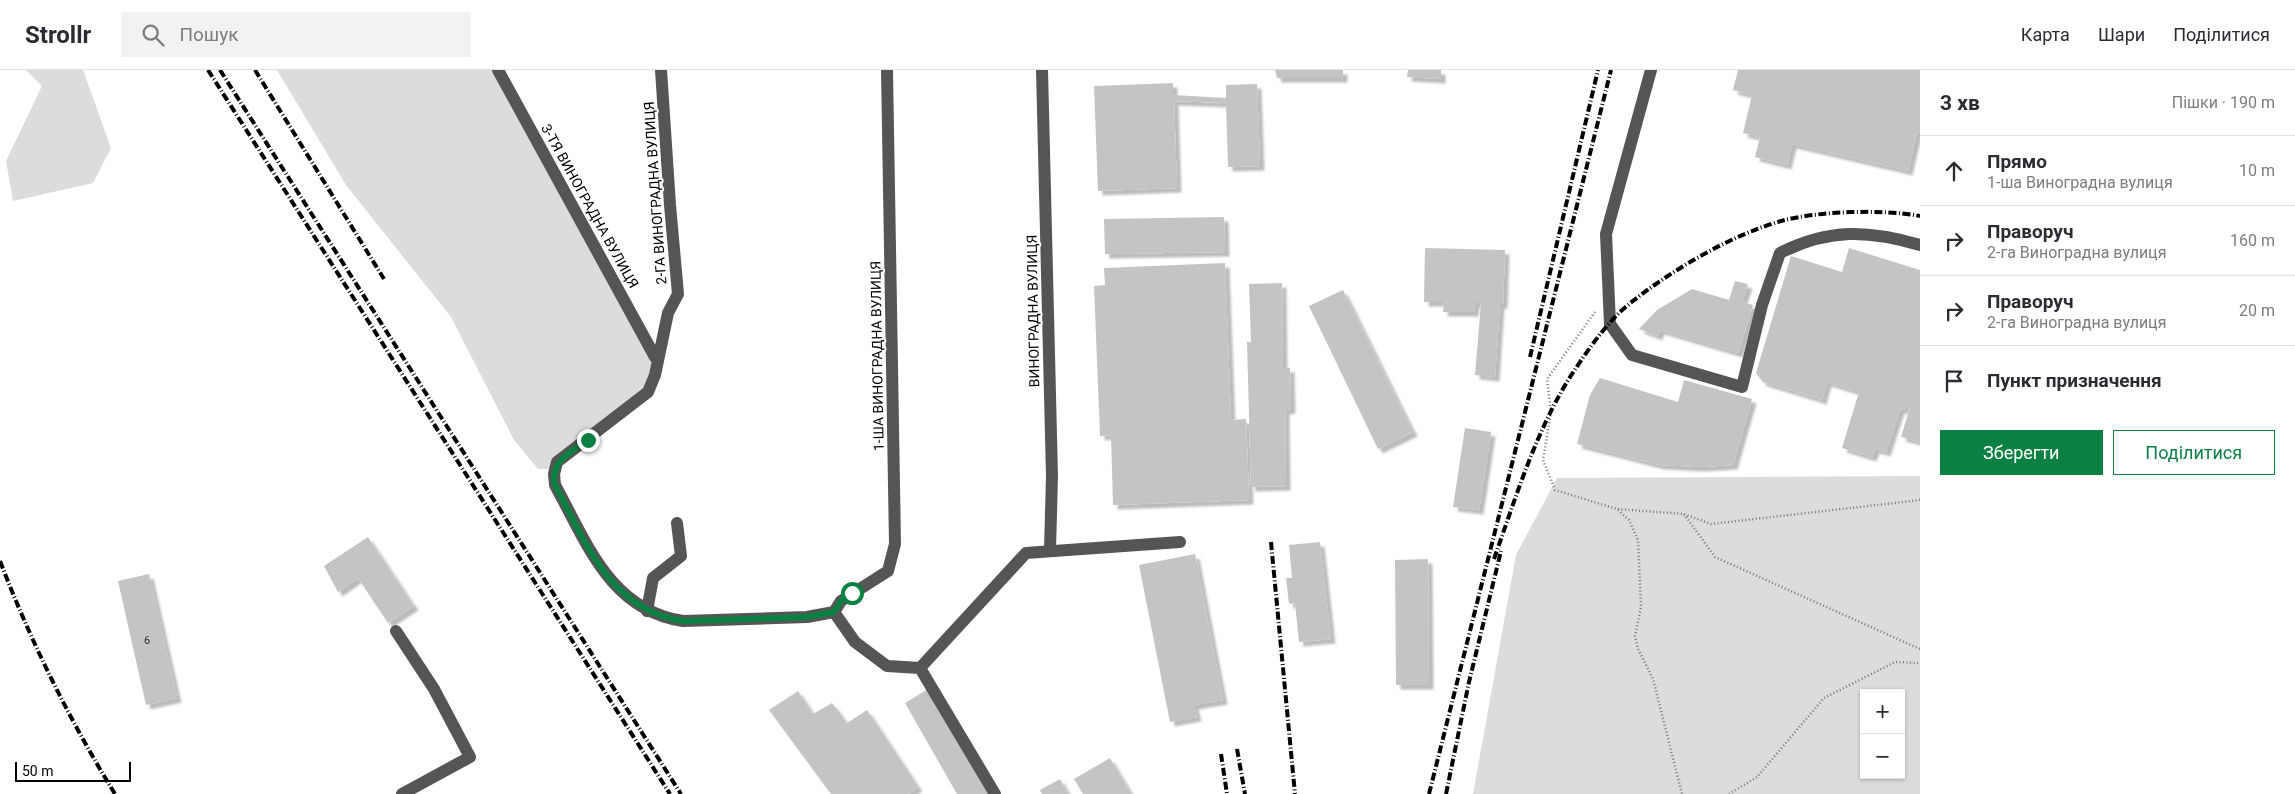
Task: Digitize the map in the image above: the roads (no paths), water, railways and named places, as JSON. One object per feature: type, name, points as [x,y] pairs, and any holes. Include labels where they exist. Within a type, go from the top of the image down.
[{"type":"street","name":"3-ТЯ ВИНОГРАДНА ВУЛИЦЯ","points":[[498,70],[655,357]]},
{"type":"street","name":"2-ГА ВИНОГРАДНА ВУЛИЦЯ","points":[[661,70],[678,294],[668,313],[656,375],[648,392],[557,462],[554,474],[555,485],[608,578],[626,596],[647,611],[664,618],[683,621],[807,617],[834,612]]},
{"type":"street","name":"1-ША ВИНОГРАДНА ВУЛИЦЯ","points":[[834,612],[841,601],[888,570],[895,544],[886,70]]},
{"type":"street","name":"ВИНОГРАДНА ВУЛИЦЯ","points":[[1042,70],[1052,476],[1050,550]]},
{"type":"street","points":[[1651,70],[1606,234],[1610,324],[1632,355],[1742,388],[1762,305],[1780,252],[1804,241],[1838,234],[1876,234],[1920,245]]},
{"type":"street","points":[[647,611],[653,578],[681,556],[677,523]]},
{"type":"street","points":[[920,668],[1026,553],[1180,542]]},
{"type":"street","points":[[834,612],[855,642],[887,666],[920,668]]},
{"type":"street","points":[[396,631],[434,689],[470,757],[402,794]]},
{"type":"street","points":[[920,668],[995,794]]},
{"type":"railway","points":[[208,70],[670,794]]},
{"type":"railway","points":[[220,70],[681,794]]},
{"type":"railway","points":[[255,70],[384,279]]},
{"type":"railway","points":[[1530,357],[1598,70]]},
{"type":"railway","points":[[1429,794],[1611,70]]},
{"type":"railway","points":[[1494,559],[1537,441],[1559,395],[1598,337],[1629,304],[1702,255],[1761,227],[1781,221],[1831,213],[1887,212],[1920,216]]},
{"type":"railway","points":[[1271,542],[1295,794]]},
{"type":"railway","points":[[1446,794],[1469,682],[1501,551]]},
{"type":"railway","points":[[0,561],[52,680],[82,738],[115,794]]},
{"type":"railway","points":[[1237,749],[1245,794]]},
{"type":"railway","points":[[1221,754],[1227,794]]}]
